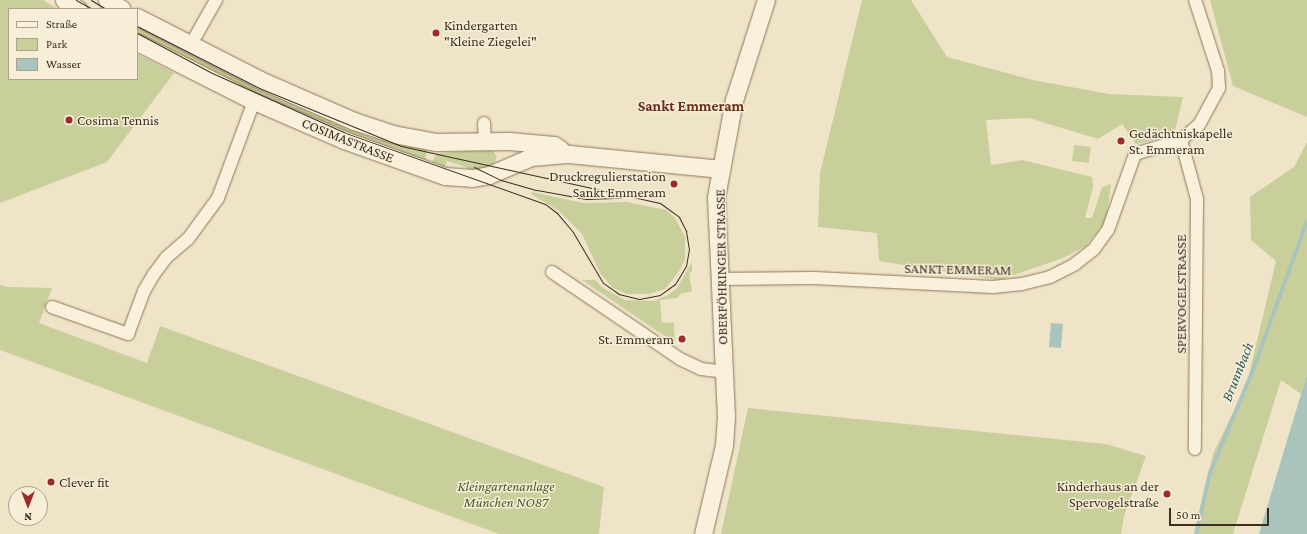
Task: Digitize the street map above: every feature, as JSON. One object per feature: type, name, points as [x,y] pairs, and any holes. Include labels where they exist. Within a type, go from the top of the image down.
[{"type":"main road","points":[[64,0],[76,8]]},
{"type":"main road","points":[[106,0],[120,8]]},
{"type":"main road","name":"OBERFÖHRINGER STRASSE","points":[[703,534],[724,445],[726,417],[716,197],[741,74],[766,0]]},
{"type":"main road","name":"COSIMASTRASSE","points":[[138,18],[190,46],[306,100],[393,134],[436,142],[488,141],[554,145],[569,154]]},
{"type":"main road","name":"COSIMASTRASSE","points":[[138,43],[254,101],[344,140],[431,172],[456,178],[472,178],[498,172],[531,157],[569,154],[722,168]]},
{"type":"main road","points":[[488,141],[499,145],[504,155],[498,172]]},
{"type":"street","points":[[190,46],[216,0]]},
{"type":"street","name":"SANKT EMMERAM","points":[[719,279],[814,278],[959,286],[1022,284],[1050,277],[1075,264],[1094,249],[1108,230],[1135,154],[1181,140],[1199,125],[1219,88],[1218,70],[1195,0]]},
{"type":"street","points":[[52,307],[128,334],[144,291],[154,274],[166,256],[188,239],[218,198],[254,101]]},
{"type":"street","points":[[484,123],[488,141]]},
{"type":"street","name":"SPERVOGELSTRASSE","points":[[1181,140],[1196,199],[1195,449]]},
{"type":"street","points":[[552,272],[680,359],[705,370],[724,372]]},
{"type":"green space","name":"Cosima Tennis","points":[[0,0],[43,0],[56,8],[8,8],[8,80],[138,80],[138,55],[174,73],[107,162],[0,203]]},
{"type":"green space","points":[[862,0],[911,0],[947,57],[1033,80],[1109,94],[1183,97],[1174,135],[1136,144],[1122,124],[1098,139],[1029,118],[986,120],[991,165],[1022,160],[1092,177],[1093,187],[1085,218],[1092,218],[1102,187],[1111,184],[1106,221],[1086,246],[1063,258],[999,280],[879,261],[877,233],[818,227],[820,173]]},
{"type":"green space","points":[[1210,0],[1307,0],[1307,117],[1233,86]]},
{"type":"green space","points":[[138,22],[428,146],[424,165],[347,137],[138,37]]},
{"type":"green space","points":[[1307,142],[1307,375],[1301,394],[1281,380],[1233,534],[1195,534],[1213,454],[1247,383],[1276,261],[1251,240],[1250,197],[1294,167]]},
{"type":"green space","points":[[1074,145],[1091,147],[1089,163],[1072,161]]},
{"type":"green space","points":[[492,149],[497,157],[491,170],[466,173],[468,168],[463,166],[447,161],[445,167],[432,162],[436,155],[442,153]]},
{"type":"green space","points":[[532,192],[583,203],[627,202],[666,210],[675,218],[685,237],[685,259],[680,270],[665,289],[649,294],[627,294],[613,288],[600,273],[582,234],[559,211],[531,194]]},
{"type":"green space","points":[[692,262],[692,272],[689,273],[692,291],[680,294],[678,298],[660,300],[662,322],[674,323],[675,343],[582,280],[595,280],[603,288],[625,300],[654,301],[668,295],[677,288]]},
{"type":"green space","name":"Kleingartenanlage München NO87","points":[[0,285],[7,287],[52,288],[39,323],[147,363],[160,326],[604,487],[599,534],[499,534],[0,350]]},
{"type":"green space","points":[[748,408],[1106,444],[1146,456],[1124,516],[1121,534],[721,534]]},
{"type":"water","points":[[1051,323],[1063,324],[1061,348],[1049,347]]},
{"type":"water","points":[[1307,375],[1307,534],[1259,534],[1301,394]]},
{"type":"waterway","name":"Brunnbach","points":[[1196,534],[1210,473],[1253,370],[1307,221]]},
{"type":"tram line","points":[[76,0],[90,8]]},
{"type":"tram line","points":[[91,0],[104,8]]},
{"type":"tram line","points":[[138,27],[259,88],[401,146],[660,203],[679,217],[686,231],[689,249],[686,266],[675,284],[660,295],[639,299],[619,294],[603,283],[573,232],[557,213],[545,204],[348,134],[212,73],[138,34]]},
{"type":"tram line","points":[[474,167],[501,180],[537,190],[586,199],[621,198]]},
{"type":"place","name":"Kindergarten \"Kleine Ziegelei\"","points":[[436,33]]},
{"type":"place","name":"Cosima Tennis","points":[[69,120]]},
{"type":"place","name":"Gedächtniskapelle St. Emmeram","points":[[1121,141]]},
{"type":"place","name":"Druckregulierstation Sankt Emmeram","points":[[674,184]]},
{"type":"place","name":"St. Emmeram","points":[[682,339]]},
{"type":"place","name":"Clever fit","points":[[51,482]]},
{"type":"place","name":"Kinderhaus an der Spervogelstraße","points":[[1167,494]]},
{"type":"district","name":"Sankt Emmeram","points":[[691,107]]}]
